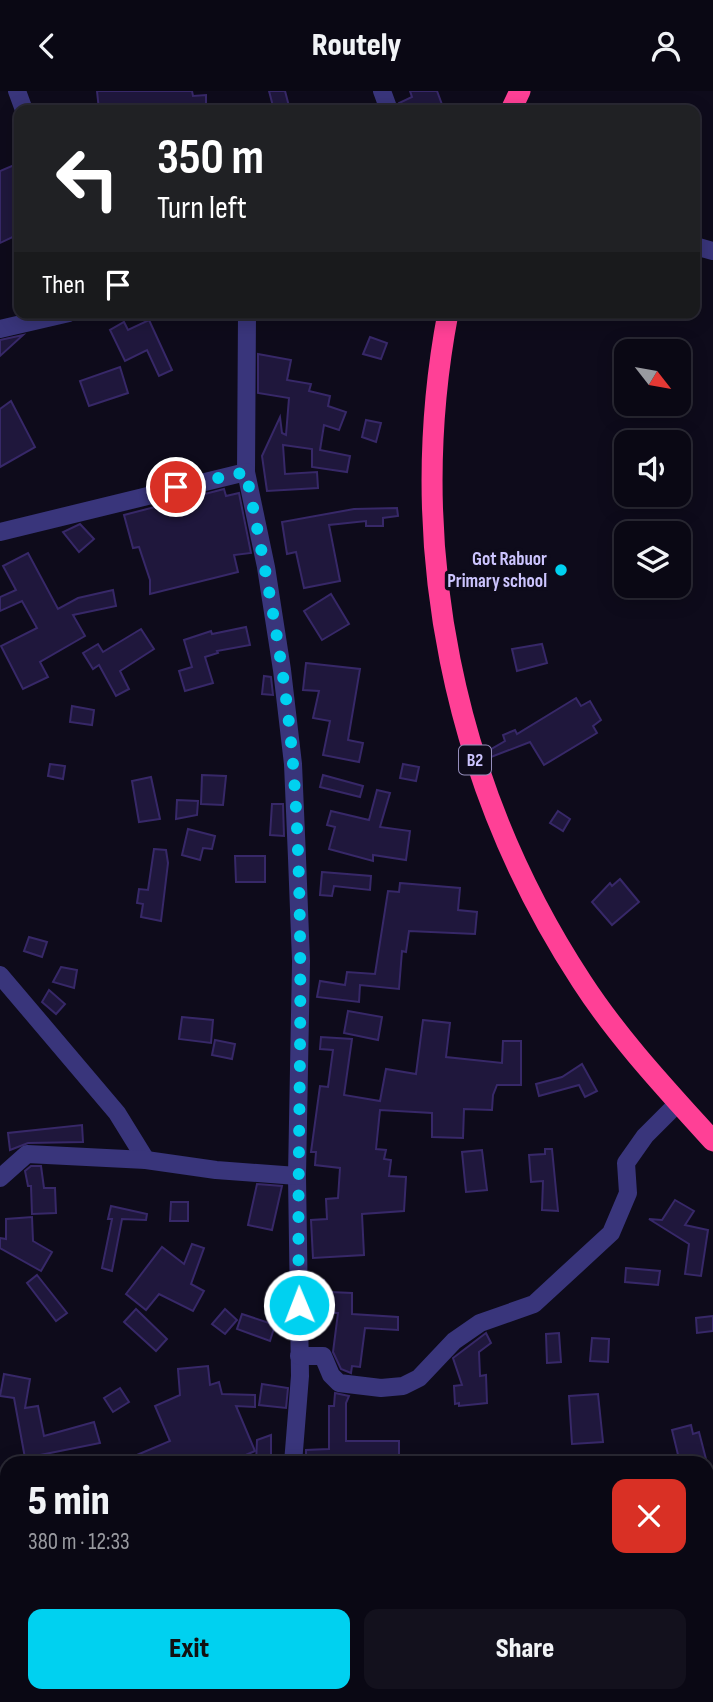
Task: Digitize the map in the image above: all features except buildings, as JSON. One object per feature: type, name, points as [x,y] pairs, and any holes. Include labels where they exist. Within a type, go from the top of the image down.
[{"type":"highway","name":"B2","points":[[447,319],[433,423],[432,508],[437,587],[466,736],[494,814],[536,905],[583,983],[631,1047],[713,1141]]},
{"type":"street","points":[[0,329],[43,319]]},
{"type":"street","points":[[247,319],[246,472],[268,580],[293,764],[301,961],[297,1176],[299,1356],[293,1456]]},
{"type":"street","points":[[0,532],[246,472]]},
{"type":"street","points":[[0,975],[117,1113],[146,1160]]},
{"type":"street","points":[[299,1356],[323,1356],[331,1375],[339,1383],[381,1388],[403,1386],[419,1378],[454,1341],[480,1323],[534,1304],[611,1233],[628,1193],[626,1164],[645,1136],[678,1103]]},
{"type":"street","points":[[0,1178],[27,1154],[93,1160],[146,1160],[216,1170],[297,1176]]},
{"type":"place","name":"Got Rabuor Primary school","points":[[561,570]]},
{"type":"route","points":[[176,487],[246,472],[282,670],[293,764],[301,961],[297,1176],[299,1305]]}]
